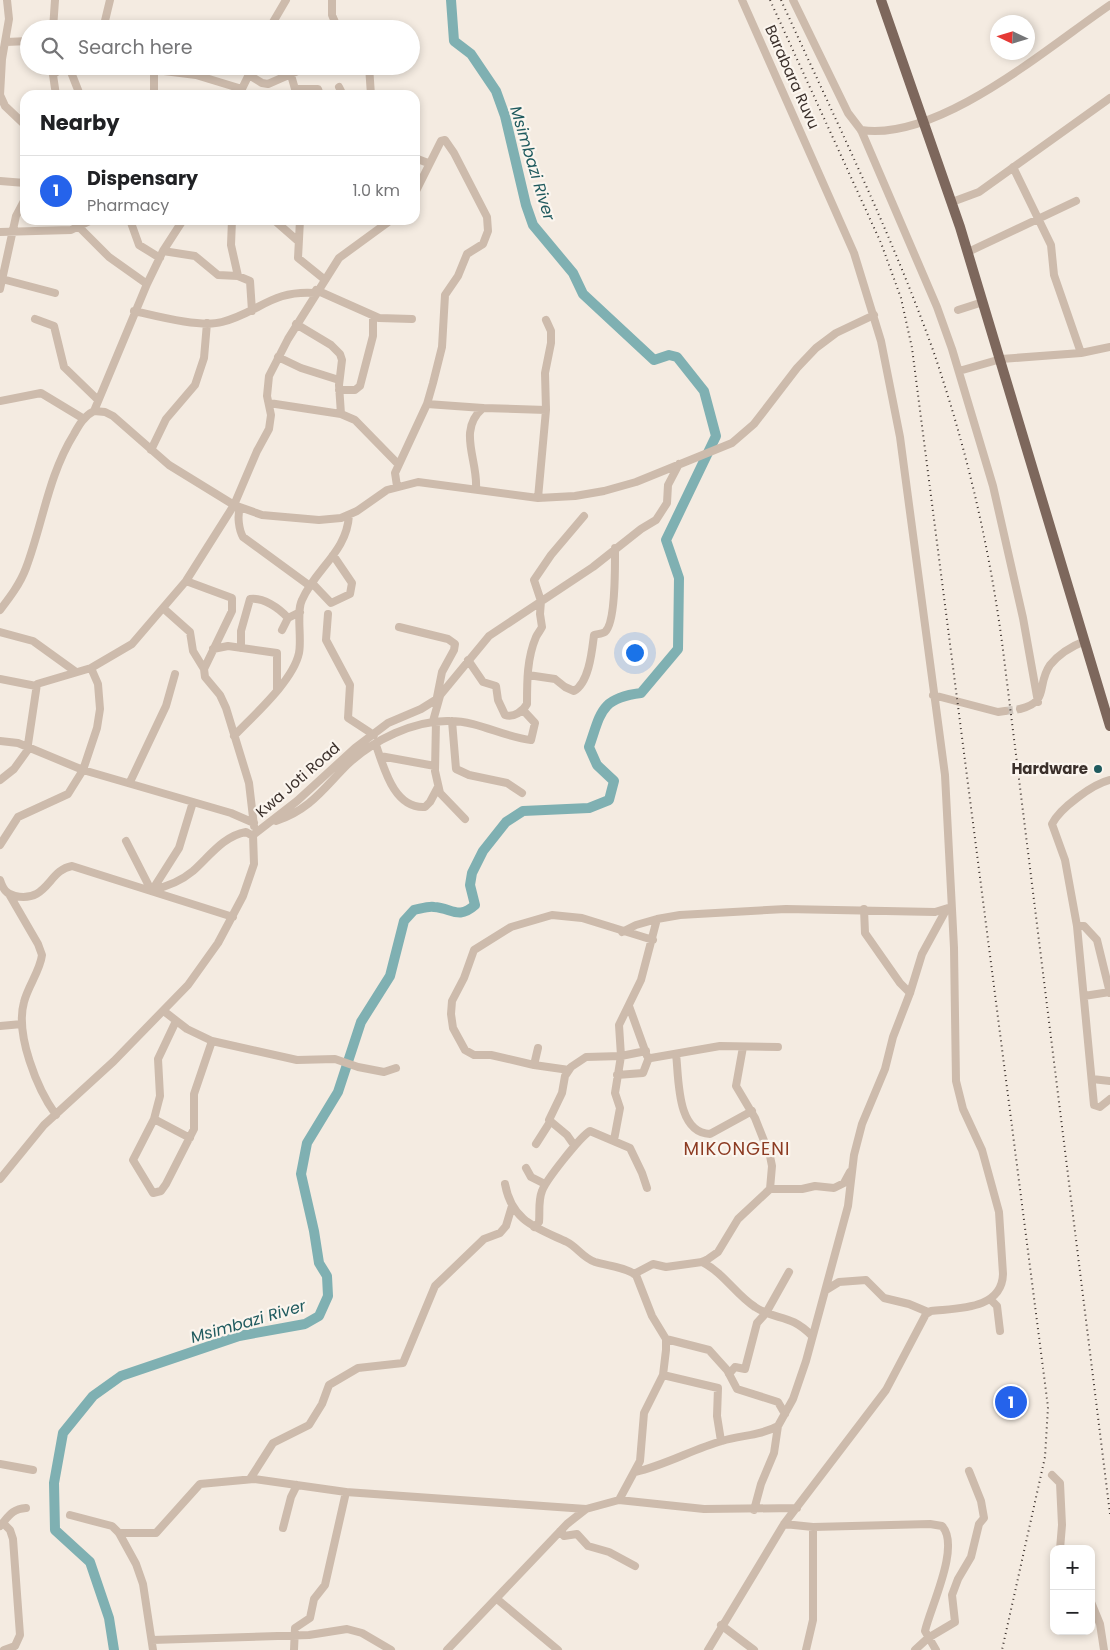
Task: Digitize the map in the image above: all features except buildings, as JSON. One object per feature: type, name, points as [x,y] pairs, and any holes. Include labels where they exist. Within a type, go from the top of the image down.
[{"type":"main road","points":[[881,0],[925,122],[984,302],[1110,726]]},
{"type":"street","points":[[8,0],[8,19],[0,95],[5,106],[20,120]]},
{"type":"street","points":[[54,20],[55,0]]},
{"type":"street","points":[[105,20],[110,0]]},
{"type":"street","points":[[275,20],[286,0]]},
{"type":"street","points":[[332,0],[332,15],[334,20]]},
{"type":"street","name":"Barabara Ruvu","points":[[742,0],[854,252],[874,315],[900,437],[945,775],[956,1081],[963,1109],[982,1150],[1002,1225],[1002,1281],[990,1299]]},
{"type":"street","points":[[793,0],[848,113],[861,130],[937,307],[959,372],[995,495],[1023,618],[1038,702]]},
{"type":"street","points":[[861,130],[874,132],[925,122],[1017,72],[1110,5]]},
{"type":"street","points":[[6,42],[20,41]]},
{"type":"street","points":[[53,75],[55,90]]},
{"type":"street","points":[[73,75],[78,90]]},
{"type":"street","points":[[154,75],[154,90]]},
{"type":"street","points":[[196,75],[236,90]]},
{"type":"street","points":[[242,90],[249,75],[264,84],[292,75],[295,90],[318,90]]},
{"type":"street","points":[[370,75],[371,90]]},
{"type":"street","points":[[952,202],[980,192],[1012,167],[1110,98]]},
{"type":"street","points":[[397,486],[395,473],[398,464],[428,404],[442,347],[445,295],[458,276],[467,254],[483,244],[488,224],[487,216],[447,141],[440,141],[420,181]]},
{"type":"street","points":[[420,160],[428,163]]},
{"type":"street","points":[[1012,167],[1039,218],[1050,245],[1054,275],[1081,353]]},
{"type":"street","points":[[0,181],[20,183]]},
{"type":"street","points":[[968,252],[1076,201]]},
{"type":"street","points":[[0,289],[16,216],[20,208]]},
{"type":"street","points":[[0,232],[59,232],[80,228],[84,225]]},
{"type":"street","points":[[132,225],[139,245],[162,254],[195,256],[218,275],[238,276],[250,282],[252,311]]},
{"type":"street","points":[[0,610],[24,574],[56,468],[84,419],[94,411],[97,399],[110,374],[134,311],[162,254],[180,225]]},
{"type":"street","points":[[232,225],[230,245],[238,276]]},
{"type":"street","points":[[277,225],[298,241]]},
{"type":"street","points":[[300,225],[298,258],[324,279]]},
{"type":"street","points":[[0,780],[14,768],[28,747],[36,686],[39,683],[91,668],[132,644],[186,580],[237,507],[257,451],[270,429],[269,376],[278,357],[296,324],[339,258],[384,225]]},
{"type":"street","points":[[80,228],[109,257],[147,284]]},
{"type":"street","points":[[2,279],[55,293]]},
{"type":"street","points":[[134,311],[161,318],[207,323],[222,322],[252,311],[281,295],[294,292],[316,292],[373,316],[412,320]]},
{"type":"street","points":[[958,310],[984,302]]},
{"type":"street","points":[[94,411],[105,412],[113,416],[168,465],[237,507],[271,517],[329,519],[349,515],[397,486],[430,482],[538,498],[576,496],[604,491],[718,450],[738,438],[754,424],[796,368],[816,348],[836,333],[874,315]]},
{"type":"street","points":[[339,390],[355,390],[360,386],[373,336],[373,316]]},
{"type":"street","points":[[35,319],[54,326],[64,367],[97,399]]},
{"type":"street","points":[[538,498],[546,410],[545,373],[551,338],[546,320]]},
{"type":"street","points":[[151,450],[166,420],[195,385],[204,358],[207,323]]},
{"type":"street","points":[[296,324],[331,345],[340,354],[342,360],[339,390],[341,414]]},
{"type":"street","points":[[959,372],[1001,359],[1081,353],[1110,347]]},
{"type":"street","points":[[278,357],[301,368],[340,380]]},
{"type":"street","points":[[0,402],[40,393],[84,419]]},
{"type":"street","points":[[269,403],[341,414],[360,424],[398,464]]},
{"type":"street","points":[[428,404],[546,410]]},
{"type":"street","points":[[476,488],[476,477],[468,438],[472,420],[483,408]]},
{"type":"street","name":"Kwa Joti Road","points":[[0,1179],[39,1131],[164,1012],[194,976],[218,943],[250,880],[254,857],[254,835],[272,822],[355,748],[388,723],[421,709],[439,697],[489,636],[593,567],[615,548],[656,520],[667,503],[668,485],[682,463]]},
{"type":"street","points":[[237,507],[243,537],[311,585],[331,603],[350,594],[352,582],[333,555]]},
{"type":"street","points":[[234,736],[277,690],[295,666],[301,640],[301,602],[348,531],[349,515]]},
{"type":"street","points":[[468,660],[483,682],[496,686],[498,700],[505,714],[514,715],[523,710],[527,704],[532,647],[542,627],[541,601],[534,585],[536,575],[584,516]]},
{"type":"street","points":[[528,676],[555,679],[565,688],[574,691],[582,684],[590,663],[594,635],[605,632],[608,626],[613,597],[615,548]]},
{"type":"street","points":[[186,580],[232,598],[233,601],[232,610],[204,669]]},
{"type":"street","points":[[241,648],[244,619],[250,599],[255,599],[278,608],[288,618]]},
{"type":"street","points":[[151,890],[181,880],[195,869],[215,848],[237,835],[246,832],[254,835],[249,783],[224,703],[205,676],[204,669],[193,651],[190,632],[163,608]]},
{"type":"street","points":[[282,630],[288,618],[300,612]]},
{"type":"street","points":[[328,614],[326,640],[350,685],[348,718],[374,735]]},
{"type":"street","points":[[398,627],[448,639],[454,644],[454,650],[442,672],[435,721],[435,766],[438,787],[444,799],[465,820]]},
{"type":"street","points":[[0,632],[38,644],[76,672]]},
{"type":"street","points":[[1020,709],[1032,706],[1038,702],[1050,666],[1071,646],[1085,640]]},
{"type":"street","points":[[213,649],[228,646],[277,653],[277,690]]},
{"type":"street","points":[[0,845],[18,817],[68,794],[83,770],[97,728],[100,709],[98,684],[91,668]]},
{"type":"street","points":[[130,782],[166,706],[175,674]]},
{"type":"street","points":[[0,679],[36,686]]},
{"type":"street","points":[[933,695],[958,704],[998,712],[1005,711]]},
{"type":"street","points":[[272,822],[316,800],[353,760],[399,731],[435,721],[452,721],[476,724],[531,740],[535,723],[523,710]]},
{"type":"street","points":[[452,721],[456,769],[469,775],[507,783],[522,793]]},
{"type":"street","points":[[0,742],[18,743],[83,770],[130,782],[231,813],[254,824]]},
{"type":"street","points":[[376,745],[395,791],[414,806],[428,805],[438,787]]},
{"type":"street","points":[[380,756],[435,766]]},
{"type":"street","points":[[1110,780],[1100,782],[1056,817],[1052,824],[1065,860],[1077,926],[1095,1107],[1100,1107],[1110,1099]]},
{"type":"street","points":[[151,890],[179,848],[193,802]]},
{"type":"street","points":[[126,841],[151,890]]},
{"type":"street","points":[[9,894],[19,897],[36,895],[62,870],[72,866],[232,917]]},
{"type":"street","points":[[0,880],[4,890],[9,894],[38,944],[42,955],[24,1000],[22,1024],[29,1062],[56,1115]]},
{"type":"street","points":[[622,932],[636,925],[672,916],[707,913],[786,909],[864,909],[935,912],[949,907]]},
{"type":"street","points":[[754,1510],[761,1484],[774,1453],[778,1426],[793,1400],[825,1290],[848,1206],[853,1166],[862,1124],[881,1079],[893,1037],[910,993],[922,954],[949,907]]},
{"type":"street","points":[[864,909],[866,932],[900,983],[910,993]]},
{"type":"street","points":[[569,1070],[534,1065],[497,1056],[474,1055],[465,1050],[453,1028],[452,1001],[464,978],[474,950],[511,927],[547,915],[569,916],[654,940]]},
{"type":"street","points":[[614,1140],[620,1108],[615,1093],[621,1056],[619,1025],[641,980],[654,940],[657,920]]},
{"type":"street","points":[[1077,926],[1084,926],[1097,940],[1110,992],[1084,996]]},
{"type":"street","points":[[617,1075],[643,1073],[648,1060],[629,1006]]},
{"type":"street","points":[[164,1012],[176,1022],[212,1041],[304,1061],[335,1059],[358,1067],[384,1072],[396,1068]]},
{"type":"street","points":[[176,1022],[158,1059],[160,1096],[154,1119],[132,1160],[153,1193],[161,1191],[166,1184],[190,1138],[195,1121],[194,1094],[212,1041]]},
{"type":"street","points":[[0,1026],[22,1024]]},
{"type":"street","points":[[648,1060],[720,1046],[778,1047]]},
{"type":"street","points":[[634,1274],[653,1264],[666,1268],[702,1262],[718,1252],[738,1220],[770,1188],[772,1166],[770,1156],[752,1111],[742,1099],[736,1086],[743,1047]]},
{"type":"street","points":[[534,1065],[538,1048]]},
{"type":"street","points":[[536,1144],[550,1122],[569,1070],[586,1057],[621,1056],[646,1051]]},
{"type":"street","points":[[676,1054],[682,1109],[688,1121],[696,1128],[710,1134],[752,1111]]},
{"type":"street","points":[[1092,1079],[1110,1081]]},
{"type":"street","points":[[154,1119],[190,1138]]},
{"type":"street","points":[[550,1122],[567,1135],[574,1145]]},
{"type":"street","points":[[534,1227],[539,1222],[540,1200],[545,1184],[574,1145],[590,1131],[630,1148],[642,1172],[647,1188]]},
{"type":"street","points":[[770,1188],[839,1187],[847,1179],[853,1166]]},
{"type":"street","points":[[526,1168],[531,1176],[545,1184]]},
{"type":"street","points":[[504,1184],[512,1206],[521,1217],[534,1227],[545,1234],[568,1242],[594,1262],[634,1274],[640,1282],[652,1316],[666,1339],[663,1375],[644,1412],[641,1429],[641,1454],[635,1472],[619,1500]]},
{"type":"street","points":[[250,1479],[273,1443],[309,1425],[322,1404],[329,1385],[358,1368],[404,1363],[435,1286],[484,1239],[500,1233],[506,1226],[512,1206]]},
{"type":"street","points":[[702,1262],[733,1285],[753,1306],[766,1313],[798,1323],[812,1336]]},
{"type":"street","points":[[729,1374],[735,1367],[745,1369],[754,1332],[759,1320],[766,1313],[789,1272]]},
{"type":"street","points":[[825,1290],[839,1282],[866,1280],[884,1298],[909,1304],[928,1312],[969,1308],[990,1299],[997,1306],[1000,1331]]},
{"type":"street","points":[[708,1650],[721,1625],[784,1524],[886,1390],[928,1312]]},
{"type":"street","points":[[666,1339],[709,1350],[729,1374],[731,1382],[737,1389],[778,1402],[784,1414]]},
{"type":"street","points":[[663,1375],[718,1388],[717,1416],[721,1441]]},
{"type":"street","points":[[635,1472],[657,1467],[721,1441],[768,1432],[778,1426]]},
{"type":"street","points":[[0,1464],[33,1470]]},
{"type":"street","points":[[915,1650],[928,1638],[955,1622],[952,1595],[958,1579],[972,1557],[979,1524],[984,1518],[981,1501],[969,1471]]},
{"type":"street","points":[[1052,1475],[1060,1484],[1062,1525],[1060,1545]]},
{"type":"street","points":[[119,1533],[156,1533],[200,1484],[250,1479],[346,1492],[586,1509],[619,1500],[704,1509],[754,1510],[797,1508]]},
{"type":"street","points":[[283,1528],[291,1497],[297,1485]]},
{"type":"street","points":[[294,1650],[294,1635],[297,1626],[312,1614],[314,1599],[326,1585],[346,1492]]},
{"type":"street","points":[[4,1650],[15,1646],[20,1635],[13,1539],[10,1530],[1,1524],[10,1513],[18,1508],[26,1508]]},
{"type":"street","points":[[447,1650],[560,1531],[586,1509]]},
{"type":"street","points":[[70,1516],[112,1526],[119,1533],[136,1564],[143,1584],[153,1650]]},
{"type":"street","points":[[784,1524],[813,1527],[930,1524],[942,1526],[948,1537],[944,1572],[925,1628],[928,1638],[936,1650]]},
{"type":"street","points":[[806,1650],[813,1620],[813,1527]]},
{"type":"street","points":[[560,1531],[564,1536],[577,1534],[588,1546],[609,1552],[635,1566]]},
{"type":"street","points":[[497,1599],[558,1650]]},
{"type":"street","points":[[1095,1612],[1100,1624],[1104,1650]]},
{"type":"street","points":[[721,1625],[754,1650]]},
{"type":"street","points":[[152,1640],[294,1635],[352,1630],[367,1636],[390,1650]]},
{"type":"waterway","name":"Msimbazi River","points":[[114,1650],[109,1618],[90,1562],[55,1530],[54,1483],[63,1433],[93,1396],[121,1376],[239,1336],[305,1324],[319,1316],[328,1296],[327,1276],[319,1263],[301,1174],[307,1143],[338,1092],[361,1022],[390,976],[404,921],[414,910],[427,907],[464,912],[475,905],[470,885],[472,873],[483,851],[506,822],[523,811],[589,808],[609,800],[614,781],[597,765],[589,747],[600,716],[604,709],[617,699],[641,693],[678,649],[679,578],[666,540],[716,436],[704,391],[677,357],[669,355],[654,360],[583,294],[573,273],[533,225],[526,205],[505,116],[496,91],[471,54],[454,41],[451,0]]},
{"type":"tunnel","points":[[1005,711],[1020,709]]},
{"type":"railway","points":[[770,0],[881,243],[901,298],[912,348],[1048,1407],[1045,1457],[1002,1650]]},
{"type":"railway","points":[[781,0],[861,175],[917,308],[946,389],[976,500],[998,612],[1110,1514]]},
{"type":"place","name":"Hardware","points":[[1098,769]]},
{"type":"place","name":"Dispensary","points":[[1011,1402]]},
{"type":"district","name":"MIKONGENI","points":[[737,1149]]}]
